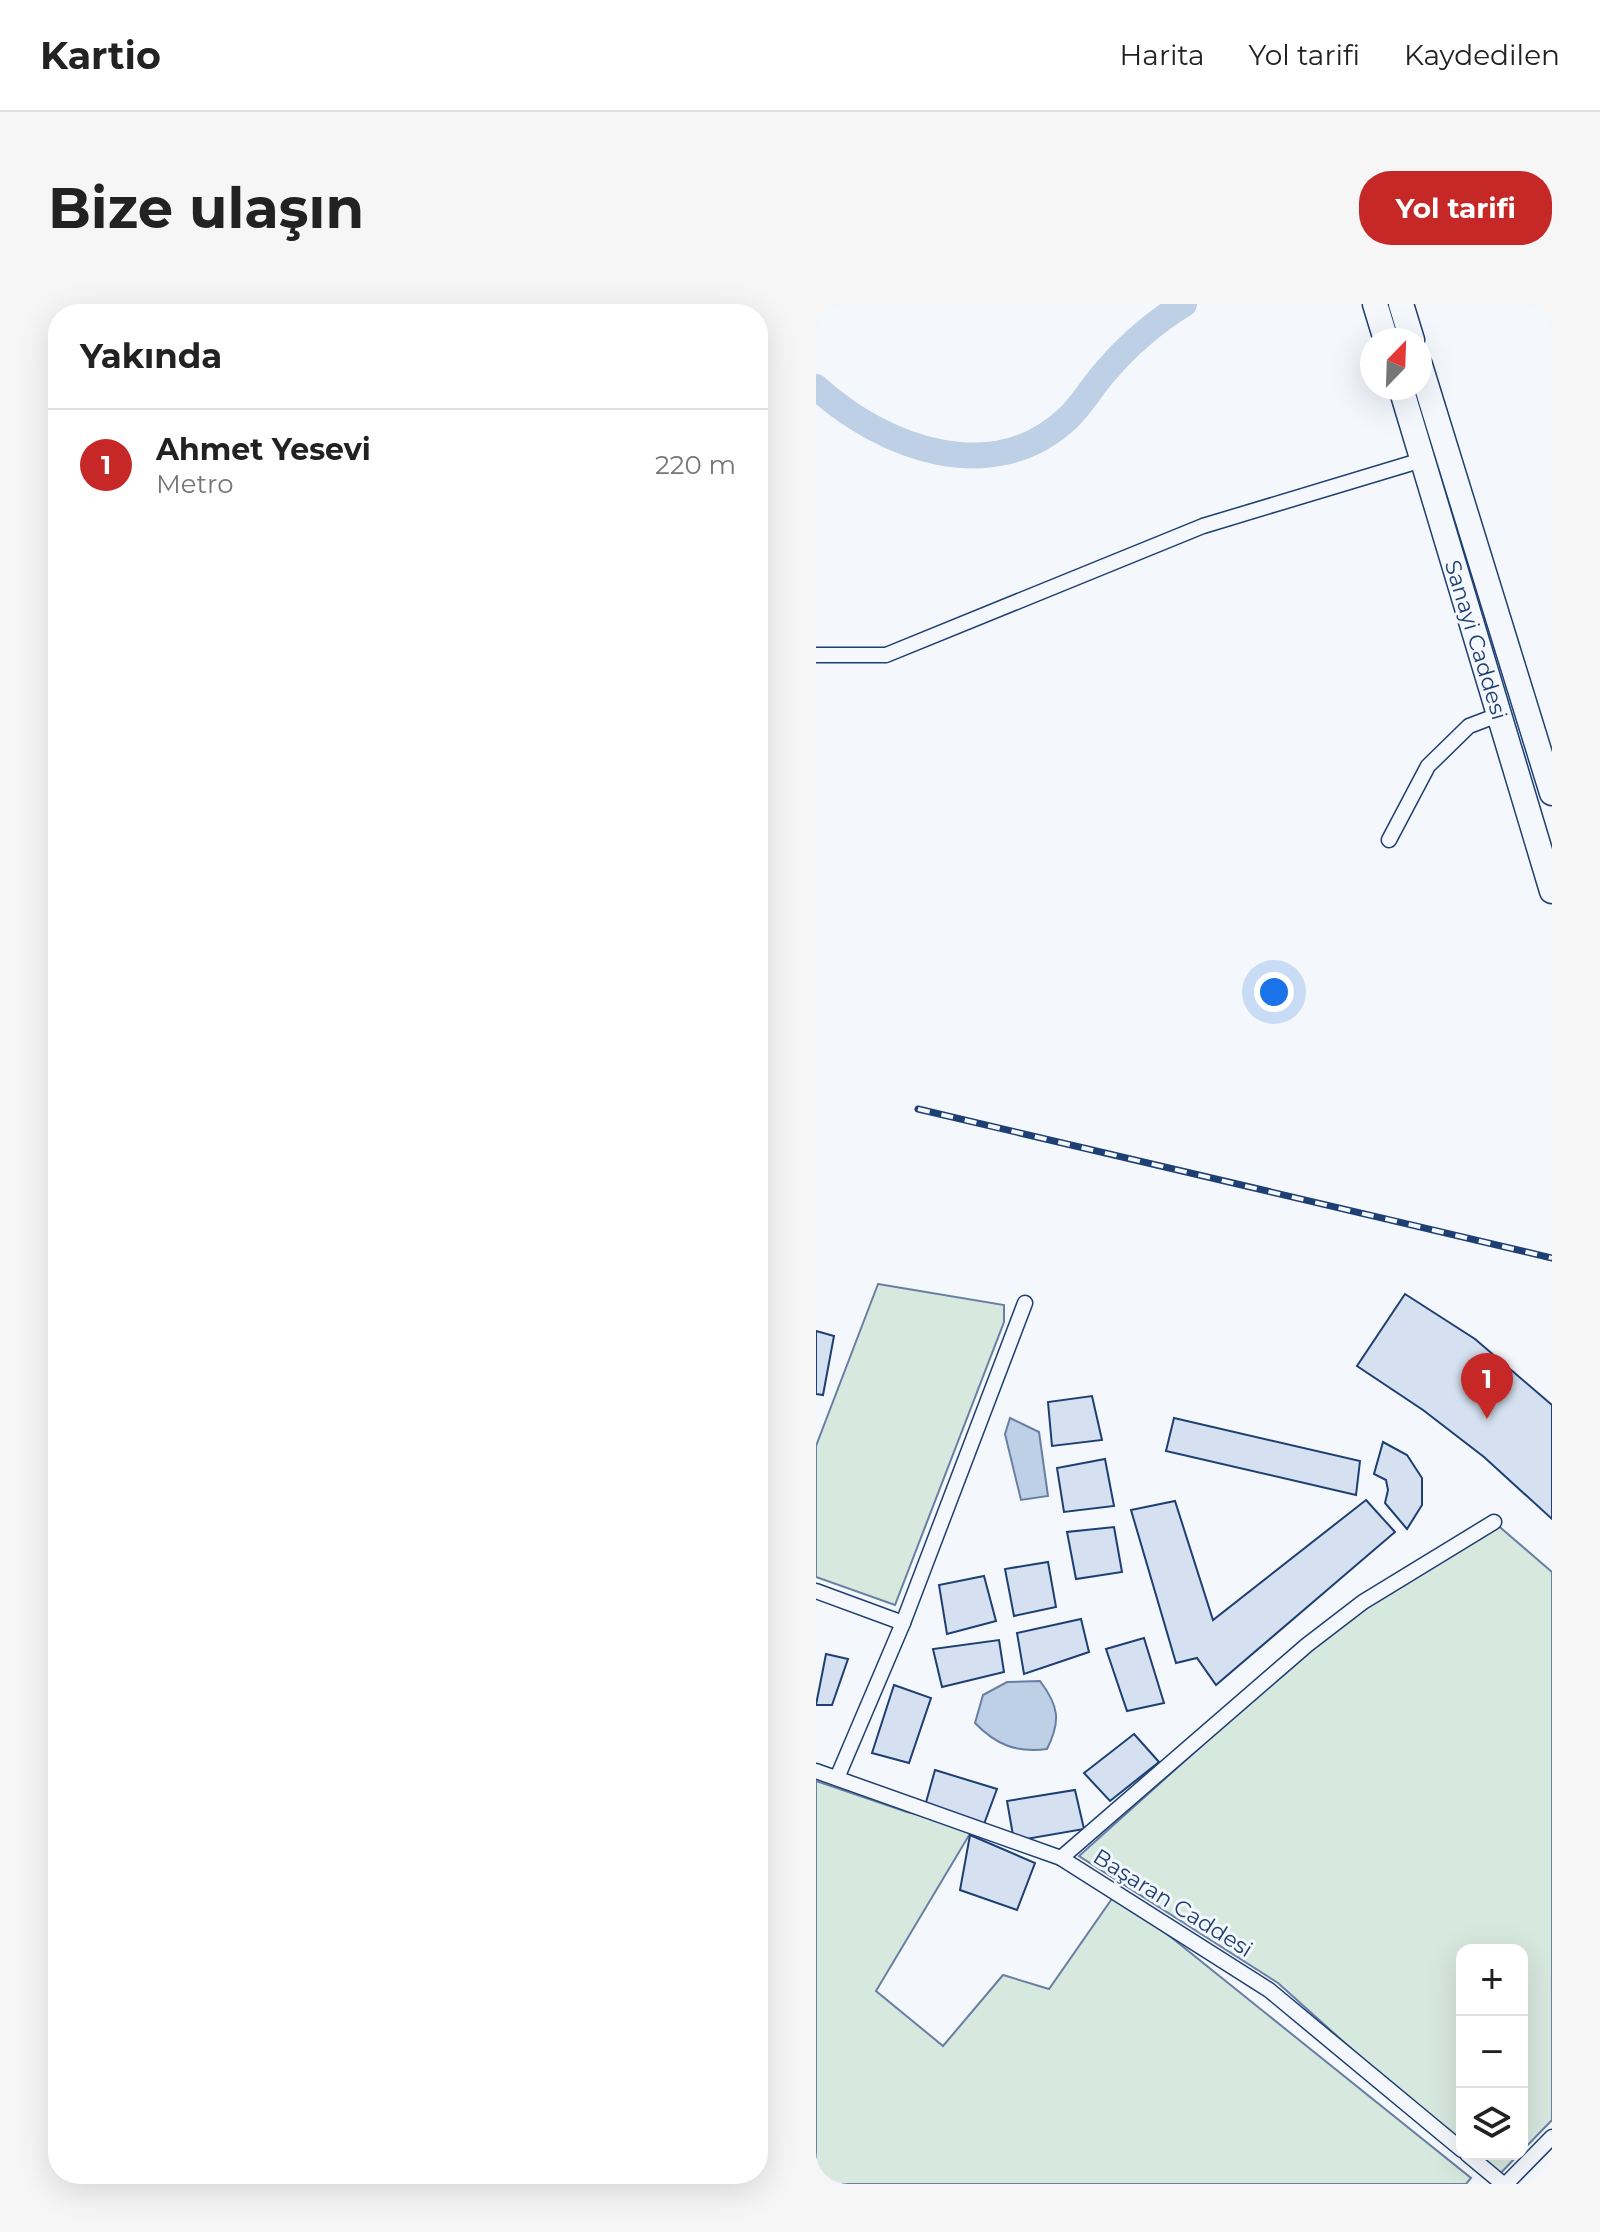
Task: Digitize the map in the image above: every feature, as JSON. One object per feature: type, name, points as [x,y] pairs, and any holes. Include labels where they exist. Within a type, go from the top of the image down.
[{"type":"highway","points":[[1375,304],[1382,328]]},
{"type":"highway","points":[[1401,304],[1408,328]]},
{"type":"highway","name":"Sanayi Caddesi","points":[[1404,400],[1552,891]]},
{"type":"highway","name":"Sanayi Caddesi","points":[[1431,400],[1552,793]]},
{"type":"street","points":[[816,655],[886,655],[1203,526],[1422,460]]},
{"type":"street","points":[[1389,840],[1428,766],[1469,726],[1498,715]]},
{"type":"street","points":[[837,1778],[903,1623],[1025,1303]]},
{"type":"street","points":[[1061,1858],[1307,1645],[1363,1602],[1494,1522]]},
{"type":"street","points":[[816,1591],[903,1623]]},
{"type":"street","name":"Başaran Caddesi","points":[[816,1771],[1061,1858],[1269,1990],[1456,2145]]},
{"type":"street","points":[[1504,2184],[1552,2137]]},
{"type":"street","name":"Başaran Caddesi","points":[[1474,2160],[1504,2184]]},
{"type":"shaded area","points":[[878,1284],[1004,1305],[1004,1322],[895,1605],[816,1577],[816,1446]]},
{"type":"shaded area","points":[[1494,1522],[1552,1572],[1552,2120],[1528,2145],[1528,1944],[1456,1944],[1456,2143],[1278,1983],[1079,1856],[1355,1608]]},
{"type":"shaded area","points":[[816,1781],[907,1812],[974,1827],[876,1991],[943,2046],[1003,1975],[1049,1989],[1116,1893],[1471,2178],[1466,2184],[816,2184]]},
{"type":"shaded area","points":[[1476,2160],[1513,2160],[1496,2178]]},
{"type":"water","points":[[1010,1418],[1039,1432],[1048,1496],[1021,1500],[1005,1434]]},
{"type":"water","points":[[1040,1681],[1051,1698],[1056,1714],[1047,1749],[1026,1750],[1008,1746],[975,1723],[983,1695],[1007,1682]]},
{"type":"building","points":[[1405,1294],[1475,1339],[1552,1405],[1552,1519],[1484,1457],[1423,1410],[1357,1366]]},
{"type":"building","points":[[816,1331],[834,1336],[823,1395],[816,1394]]},
{"type":"building","points":[[1092,1396],[1102,1440],[1052,1446],[1048,1402]]},
{"type":"building","points":[[1174,1418],[1360,1461],[1356,1495],[1166,1451]]},
{"type":"building","points":[[1383,1442],[1407,1455],[1422,1478],[1422,1505],[1407,1529],[1385,1503],[1388,1490],[1386,1480],[1374,1474]]},
{"type":"building","points":[[1105,1459],[1114,1506],[1064,1512],[1057,1468]]},
{"type":"building","points":[[1366,1500],[1395,1532],[1216,1685],[1197,1658],[1176,1663],[1131,1510],[1175,1501],[1213,1620]]},
{"type":"building","points":[[1114,1527],[1122,1572],[1076,1579],[1067,1532]]},
{"type":"building","points":[[1048,1562],[1056,1607],[1014,1616],[1005,1569]]},
{"type":"building","points":[[984,1576],[996,1621],[947,1634],[939,1585]]},
{"type":"building","points":[[1081,1619],[1089,1652],[1024,1674],[1017,1633]]},
{"type":"building","points":[[1144,1638],[1164,1703],[1127,1711],[1106,1649]]},
{"type":"building","points":[[999,1640],[1004,1672],[942,1687],[933,1649]]},
{"type":"building","points":[[826,1654],[848,1659],[832,1705],[816,1705]]},
{"type":"building","points":[[894,1685],[931,1698],[909,1763],[872,1753]]},
{"type":"building","points":[[1134,1734],[1159,1762],[1110,1801],[1084,1773]]},
{"type":"building","points":[[935,1770],[997,1789],[984,1824],[925,1806]]},
{"type":"building","points":[[1075,1790],[1084,1829],[1014,1841],[1007,1801]]},
{"type":"building","points":[[970,1835],[1035,1863],[1017,1910],[960,1890]]},
{"type":"waterway","points":[[816,387],[873,428],[905,442],[939,452],[973,455],[1006,452],[1038,440],[1068,418],[1123,352],[1152,326],[1184,304]]},
{"type":"railway","points":[[918,1109],[1552,1258]]},
{"type":"place","name":"Ahmet Yesevi","points":[[1487,1419]]}]
